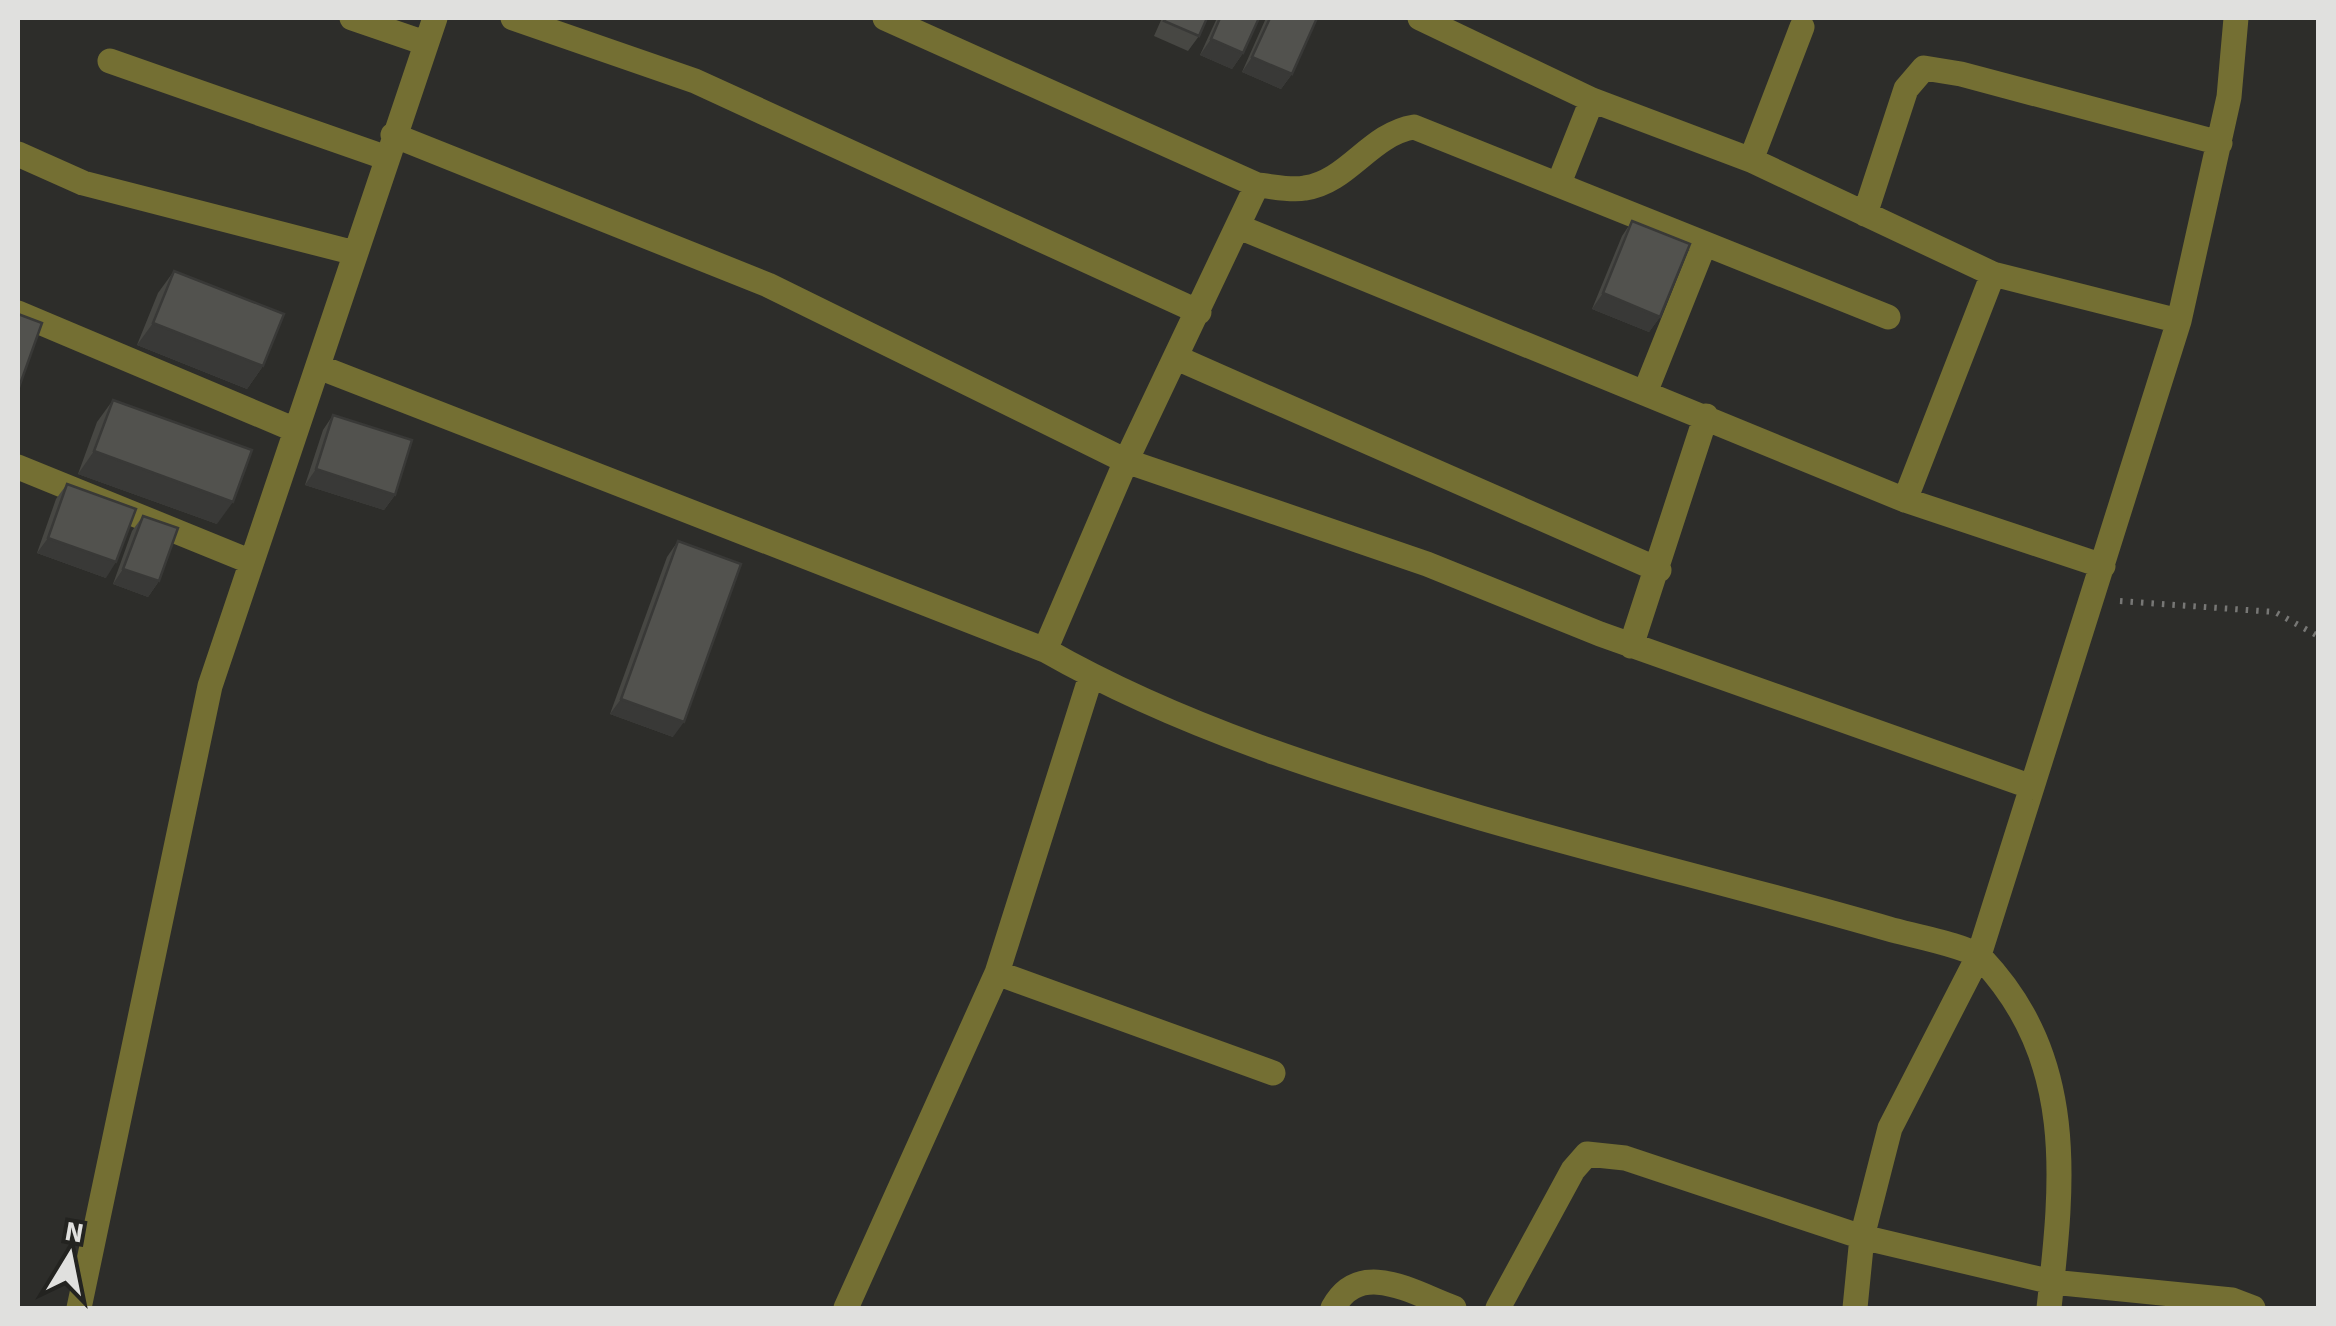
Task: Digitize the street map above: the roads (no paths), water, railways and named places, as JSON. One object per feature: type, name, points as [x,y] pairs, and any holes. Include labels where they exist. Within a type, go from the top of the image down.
[{"type":"street","points":[[352,18],[425,43]]},
{"type":"street","points":[[79,1308],[210,686],[248,561],[318,367],[434,18]]},
{"type":"street","points":[[513,18],[695,80],[1199,312]]},
{"type":"street","points":[[886,18],[1258,186],[1304,189],[1329,180],[1383,138],[1414,127],[1888,317]]},
{"type":"street","points":[[1420,18],[1592,100],[1752,160],[1993,274],[2178,321]]},
{"type":"street","points":[[1854,1308],[1862,1237],[1890,1128],[1980,955],[2178,321],[2230,97],[2236,18]]},
{"type":"street","points":[[1752,160],[1802,27]]},
{"type":"street","points":[[110,61],[390,146],[768,285],[1126,460],[1427,564],[1631,646],[2032,787]]},
{"type":"street","points":[[1865,214],[1906,89],[1924,68],[1962,74],[2220,142]]},
{"type":"street","points":[[1559,184],[1592,100]]},
{"type":"street","points":[[18,154],[83,183],[355,253]]},
{"type":"street","points":[[1045,650],[1126,460],[1258,186]]},
{"type":"street","points":[[1239,227],[1646,390],[1904,500],[2103,566]]},
{"type":"street","points":[[1646,390],[1704,245]]},
{"type":"street","points":[[1904,500],[1993,274]]},
{"type":"street","points":[[18,313],[293,429]]},
{"type":"street","points":[[1177,358],[1659,570]]},
{"type":"street","points":[[318,367],[1045,650],[1090,676],[1240,741],[1482,818],[1980,955],[2031,1028],[2054,1089],[2060,1140],[2049,1308]]},
{"type":"street","points":[[1631,646],[1659,570],[1706,416]]},
{"type":"street","points":[[18,467],[248,561]]},
{"type":"street","points":[[846,1308],[997,973],[1090,676]]},
{"type":"street","points":[[997,973],[1273,1073]]},
{"type":"street","points":[[1498,1308],[1573,1170],[1587,1154],[1625,1158],[1862,1237],[2052,1282],[2232,1300],[2253,1308]]},
{"type":"street","points":[[1333,1308],[1341,1294],[1359,1281],[1380,1280],[1454,1308]]}]
